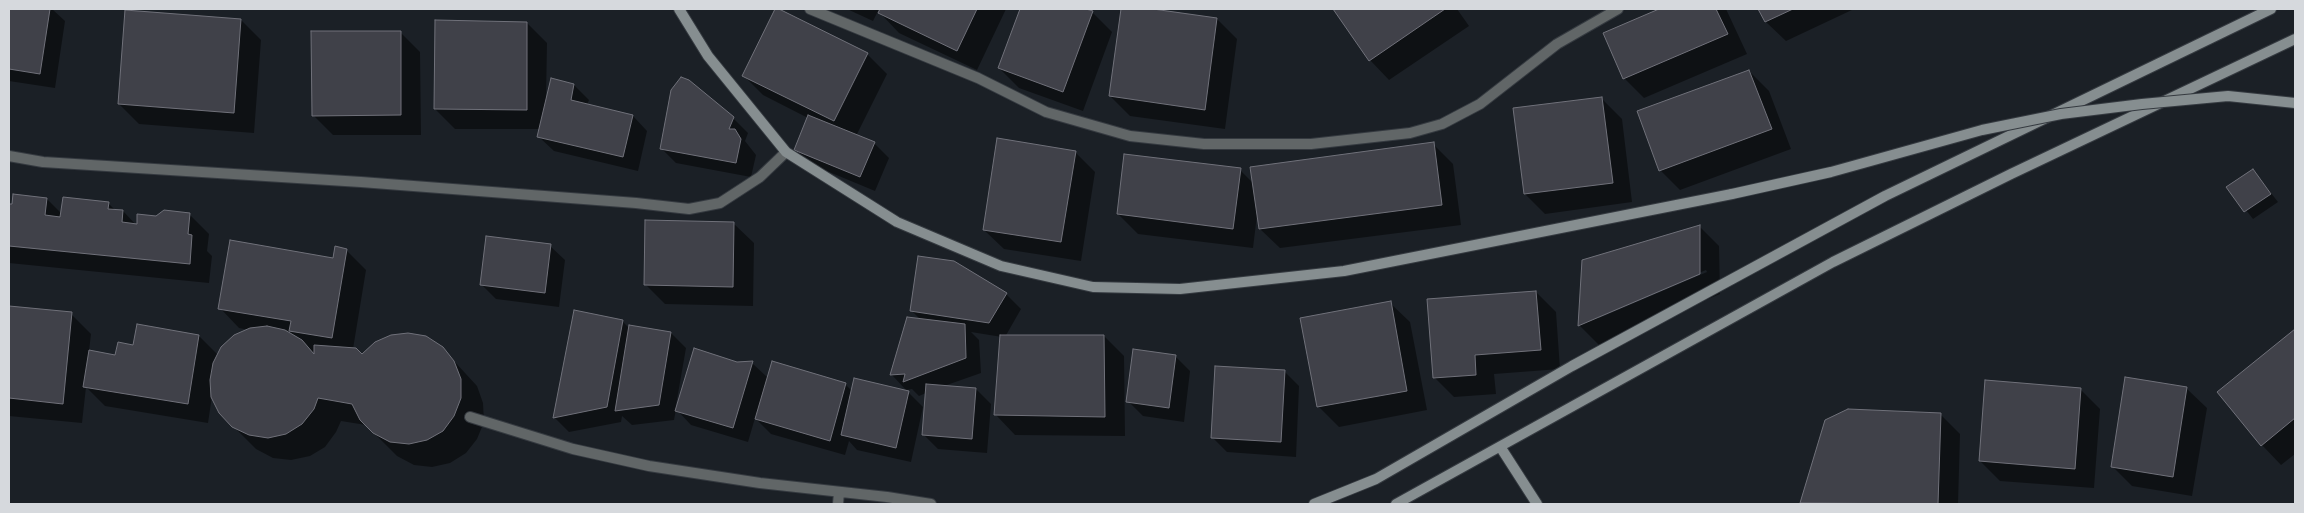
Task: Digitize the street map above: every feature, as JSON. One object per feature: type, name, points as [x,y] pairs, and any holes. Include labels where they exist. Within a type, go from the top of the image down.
[{"type":"main road","points":[[679,9],[708,56],[786,152],[897,222],[1001,266],[1093,287],[1180,289],[1344,271],[1732,194],[1831,172],[1982,130],[2061,114],[2228,96],[2295,103]]},
{"type":"main road","points":[[1314,504],[1376,479],[1572,366],[1885,196],[2271,9]]},
{"type":"main road","points":[[1396,504],[1501,448],[1833,262],[2011,174],[2295,39]]},
{"type":"main road","points":[[1501,448],[1537,504]]},
{"type":"street","points":[[810,9],[978,78],[1046,112],[1130,136],[1204,144],[1301,144],[1410,133],[1442,124],[1480,104],[1557,44],[1618,9]]},
{"type":"street","points":[[9,156],[44,162],[371,183],[636,203],[689,209],[720,203],[760,177],[786,152]]},
{"type":"street","points":[[470,417],[573,449],[649,466],[760,483],[931,504]]},
{"type":"street","points":[[838,504],[839,492]]},
{"type":"building","points":[[9,9],[50,9],[40,74],[9,69]]},
{"type":"building","points":[[775,9],[779,9],[868,53],[834,121],[742,76]]},
{"type":"building","points":[[880,9],[977,9],[957,51],[878,13]]},
{"type":"building","points":[[1020,9],[1086,9],[1093,11],[1063,92],[998,68]]},
{"type":"building","points":[[1121,9],[1153,9],[1217,18],[1205,110],[1109,96]]},
{"type":"building","points":[[1333,9],[1445,9],[1369,61]]},
{"type":"building","points":[[1659,9],[1716,9],[1728,34],[1623,79],[1603,33]]},
{"type":"building","points":[[1758,9],[1793,9],[1765,22]]},
{"type":"building","points":[[125,10],[241,19],[234,113],[118,104]]},
{"type":"building","points":[[435,20],[527,22],[527,110],[434,109]]},
{"type":"building","points":[[311,31],[401,31],[401,115],[312,116]]},
{"type":"building","points":[[1749,70],[1772,129],[1659,171],[1637,111]]},
{"type":"building","points":[[681,77],[689,80],[734,117],[729,129],[735,129],[741,139],[736,163],[660,149],[671,90]]},
{"type":"building","points":[[551,78],[574,84],[571,100],[633,115],[623,157],[537,137]]},
{"type":"building","points":[[1602,97],[1613,183],[1524,194],[1513,108]]},
{"type":"building","points":[[808,115],[875,142],[860,177],[794,150]]},
{"type":"building","points":[[997,138],[1076,151],[1061,242],[983,230]]},
{"type":"building","points":[[1434,142],[1442,205],[1259,229],[1250,167]]},
{"type":"building","points":[[1124,154],[1241,168],[1233,229],[1117,214]]},
{"type":"building","points":[[2253,169],[2271,194],[2244,212],[2226,187]]},
{"type":"building","points":[[13,194],[47,198],[45,215],[60,217],[63,197],[109,202],[108,209],[123,210],[122,222],[137,224],[137,214],[156,216],[164,210],[190,213],[188,234],[192,235],[190,264],[9,246],[9,204],[12,204]]},
{"type":"building","points":[[645,220],[734,222],[733,287],[644,285]]},
{"type":"building","points":[[1700,225],[1700,274],[1578,326],[1582,260]]},
{"type":"building","points":[[486,236],[551,244],[545,293],[480,285]]},
{"type":"building","points":[[230,240],[333,258],[335,246],[347,249],[332,338],[289,331],[291,321],[218,309]]},
{"type":"building","points":[[918,256],[954,261],[1007,293],[989,323],[910,311]]},
{"type":"building","points":[[1536,291],[1541,350],[1475,355],[1476,375],[1433,378],[1427,299]]},
{"type":"building","points":[[1391,301],[1407,391],[1317,407],[1300,318]]},
{"type":"building","points":[[9,306],[72,312],[63,404],[9,398]]},
{"type":"building","points":[[574,310],[623,320],[607,407],[553,418]]},
{"type":"building","points":[[907,317],[965,324],[966,358],[903,382],[905,374],[890,375]]},
{"type":"building","points":[[137,324],[199,335],[188,404],[83,387],[89,350],[115,355],[118,342],[133,345]]},
{"type":"building","points":[[629,325],[671,332],[659,405],[615,411]]},
{"type":"building","points":[[267,326],[285,330],[302,340],[314,354],[314,345],[356,348],[362,354],[375,342],[391,335],[408,333],[426,336],[443,347],[454,361],[461,379],[461,398],[454,416],[443,431],[427,440],[409,444],[390,442],[373,433],[360,420],[352,404],[318,398],[314,409],[302,424],[286,434],[268,438],[249,435],[232,427],[219,413],[211,397],[210,380],[213,363],[221,347],[234,335],[250,328]]},
{"type":"building","points":[[2295,329],[2295,418],[2261,446],[2217,392]]},
{"type":"building","points":[[1000,335],[1104,335],[1105,417],[994,415]]},
{"type":"building","points":[[694,348],[737,362],[753,361],[733,428],[675,411]]},
{"type":"building","points":[[1133,349],[1176,355],[1169,408],[1126,402]]},
{"type":"building","points":[[772,361],[846,383],[830,441],[755,419]]},
{"type":"building","points":[[1215,366],[1285,370],[1281,442],[1211,438]]},
{"type":"building","points":[[2125,377],[2187,387],[2173,477],[2111,467]]},
{"type":"building","points":[[854,378],[909,391],[896,448],[841,435]]},
{"type":"building","points":[[1985,380],[2081,388],[2075,469],[1979,461]]},
{"type":"building","points":[[926,384],[976,388],[972,439],[922,435]]},
{"type":"building","points":[[1848,409],[1941,413],[1938,504],[1800,503],[1825,420]]}]
